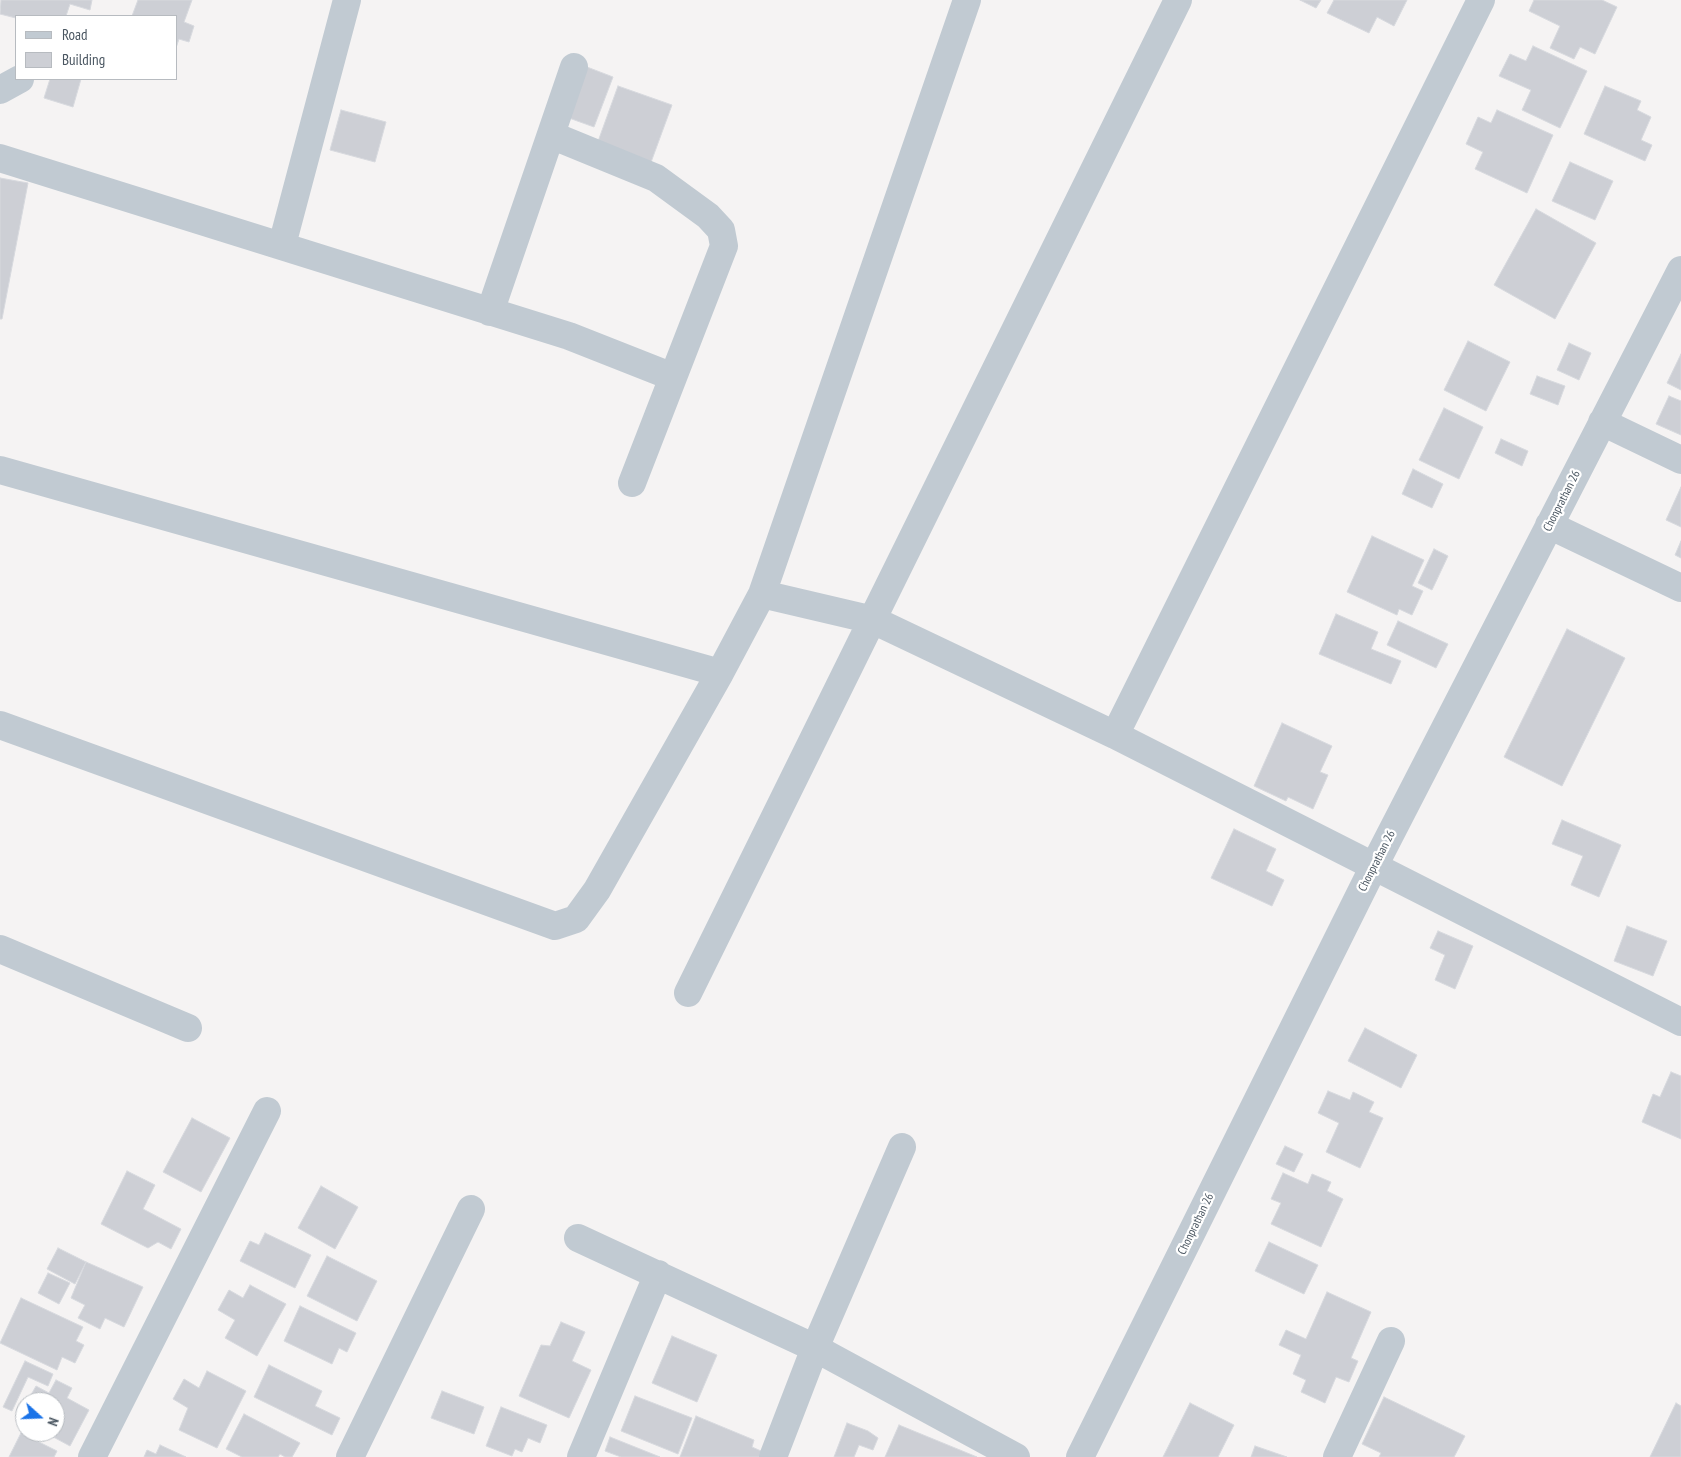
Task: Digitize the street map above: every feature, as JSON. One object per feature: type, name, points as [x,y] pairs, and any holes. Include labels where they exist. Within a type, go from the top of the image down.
[{"type":"street","points":[[282,245],[347,0]]},
{"type":"street","points":[[0,725],[555,926],[576,920],[597,890],[720,673],[762,594],[967,0]]},
{"type":"street","points":[[688,993],[1178,0]]},
{"type":"street","points":[[1115,735],[1481,0]]},
{"type":"street","points":[[490,312],[574,67]]},
{"type":"street","points":[[0,90],[18,80]]},
{"type":"street","points":[[551,135],[656,178],[708,216],[721,230],[724,246],[632,483]]},
{"type":"street","points":[[0,158],[569,336],[673,377]]},
{"type":"street","name":"Chonprathan 26","points":[[1080,1457],[1374,866],[1681,270]]},
{"type":"street","points":[[1602,422],[1681,460]]},
{"type":"street","points":[[0,470],[720,673]]},
{"type":"street","points":[[1549,525],[1681,588]]},
{"type":"street","points":[[762,594],[873,620],[1115,735],[1681,1022]]},
{"type":"street","points":[[0,949],[188,1028]]},
{"type":"street","points":[[92,1457],[268,1111]]},
{"type":"street","points":[[773,1457],[815,1348],[902,1147]]},
{"type":"street","points":[[350,1457],[471,1209]]},
{"type":"street","points":[[578,1238],[815,1348],[1016,1457]]},
{"type":"street","points":[[581,1457],[658,1274]]},
{"type":"street","points":[[1337,1457],[1391,1341]]},
{"type":"building","points":[[1,0],[92,0],[90,10],[70,4],[66,15],[15,15],[15,18],[0,14]]},
{"type":"building","points":[[138,0],[192,0],[184,22],[194,26],[189,42],[179,39],[178,42],[178,15],[132,15]]},
{"type":"building","points":[[1300,0],[1321,0],[1316,8]]},
{"type":"building","points":[[1334,0],[1407,0],[1394,26],[1377,17],[1369,33],[1327,13]]},
{"type":"building","points":[[1534,0],[1602,0],[1617,7],[1595,54],[1580,47],[1574,59],[1550,48],[1560,26],[1529,11]]},
{"type":"building","points":[[1533,46],[1587,71],[1560,128],[1522,110],[1531,90],[1499,76],[1510,54],[1526,61]]},
{"type":"building","points":[[587,67],[613,77],[594,127],[569,118]]},
{"type":"building","points":[[50,80],[81,80],[73,107],[44,98]]},
{"type":"building","points":[[618,86],[672,105],[650,165],[596,147]]},
{"type":"building","points":[[1605,86],[1641,101],[1637,110],[1651,117],[1641,140],[1652,145],[1645,161],[1584,134]]},
{"type":"building","points":[[341,110],[386,122],[375,162],[330,150]]},
{"type":"building","points":[[1497,110],[1553,135],[1527,193],[1475,169],[1483,152],[1466,144],[1478,117],[1491,123]]},
{"type":"building","points":[[1570,162],[1613,181],[1595,220],[1552,201]]},
{"type":"building","points":[[0,178],[28,183],[2,319],[0,319]]},
{"type":"building","points":[[1536,209],[1596,243],[1555,319],[1494,285]]},
{"type":"building","points":[[1468,341],[1510,362],[1486,411],[1444,390]]},
{"type":"building","points":[[1569,343],[1591,353],[1579,380],[1557,370]]},
{"type":"building","points":[[1681,354],[1681,390],[1667,383]]},
{"type":"building","points":[[1537,376],[1565,386],[1558,405],[1530,394]]},
{"type":"building","points":[[1669,396],[1681,401],[1681,435],[1656,424]]},
{"type":"building","points":[[1444,408],[1483,427],[1459,479],[1419,460]]},
{"type":"building","points":[[1501,439],[1528,451],[1522,466],[1495,453]]},
{"type":"building","points":[[1413,469],[1443,484],[1432,508],[1402,494]]},
{"type":"building","points":[[1681,487],[1681,527],[1666,520]]},
{"type":"building","points":[[1372,536],[1424,560],[1412,586],[1423,591],[1412,615],[1399,609],[1397,615],[1347,592]]},
{"type":"building","points":[[1681,541],[1681,558],[1675,555]]},
{"type":"building","points":[[1434,549],[1448,556],[1432,590],[1418,583]]},
{"type":"building","points":[[1336,614],[1378,632],[1371,649],[1401,661],[1391,684],[1319,654]]},
{"type":"building","points":[[1398,621],[1448,644],[1436,668],[1387,645]]},
{"type":"building","points":[[1567,629],[1625,658],[1562,786],[1504,757]]},
{"type":"building","points":[[1282,723],[1332,746],[1320,772],[1328,775],[1313,809],[1288,797],[1286,801],[1254,786]]},
{"type":"building","points":[[1562,820],[1621,845],[1599,897],[1571,885],[1583,856],[1552,844]]},
{"type":"building","points":[[1234,829],[1276,849],[1266,871],[1284,880],[1272,906],[1211,878]]},
{"type":"building","points":[[1627,926],[1667,941],[1653,976],[1614,961]]},
{"type":"building","points":[[1438,931],[1473,946],[1455,989],[1435,980],[1445,955],[1430,948]]},
{"type":"building","points":[[1365,1028],[1417,1055],[1401,1088],[1348,1061]]},
{"type":"building","points":[[1671,1072],[1681,1076],[1681,1139],[1642,1122],[1653,1094],[1660,1097]]},
{"type":"building","points":[[1328,1091],[1350,1100],[1353,1092],[1374,1102],[1369,1112],[1383,1118],[1360,1168],[1326,1152],[1339,1123],[1318,1113]]},
{"type":"building","points":[[192,1118],[230,1138],[201,1192],[163,1172]]},
{"type":"building","points":[[1285,1146],[1303,1154],[1294,1172],[1276,1164]]},
{"type":"building","points":[[127,1171],[155,1185],[143,1209],[181,1229],[171,1249],[158,1242],[148,1248],[101,1224]]},
{"type":"building","points":[[1283,1173],[1308,1184],[1312,1174],[1331,1182],[1327,1191],[1343,1199],[1321,1247],[1271,1224],[1281,1203],[1271,1199]]},
{"type":"building","points":[[321,1186],[358,1207],[335,1249],[298,1228]]},
{"type":"building","points":[[265,1233],[311,1255],[295,1288],[240,1261],[250,1241],[259,1245]]},
{"type":"building","points":[[1269,1242],[1318,1265],[1304,1294],[1255,1271]]},
{"type":"building","points":[[58,1248],[86,1262],[75,1284],[47,1269]]},
{"type":"building","points":[[327,1256],[377,1281],[357,1321],[307,1296]]},
{"type":"building","points":[[86,1262],[143,1287],[124,1327],[105,1318],[100,1329],[78,1318],[85,1305],[71,1298]]},
{"type":"building","points":[[48,1273],[70,1283],[59,1304],[38,1293]]},
{"type":"building","points":[[250,1285],[286,1304],[257,1356],[225,1338],[235,1320],[218,1310],[229,1290],[243,1298]]},
{"type":"building","points":[[1327,1292],[1371,1312],[1351,1358],[1358,1361],[1349,1382],[1336,1377],[1325,1403],[1301,1392],[1306,1380],[1293,1374],[1301,1355],[1279,1345],[1286,1330],[1306,1339]]},
{"type":"building","points":[[21,1298],[83,1327],[76,1341],[84,1345],[75,1363],[62,1357],[57,1370],[0,1343]]},
{"type":"building","points":[[300,1306],[356,1333],[347,1352],[339,1348],[332,1364],[284,1341]]},
{"type":"building","points":[[561,1322],[585,1332],[572,1361],[591,1370],[569,1418],[519,1396],[541,1345],[550,1346]]},
{"type":"building","points":[[672,1336],[717,1355],[697,1402],[652,1383]]},
{"type":"building","points":[[25,1361],[53,1374],[48,1386],[28,1377],[21,1392],[15,1392],[15,1405],[12,1411],[3,1407]]},
{"type":"building","points":[[269,1365],[322,1391],[315,1406],[340,1418],[332,1435],[254,1397]]},
{"type":"building","points":[[207,1371],[246,1391],[217,1448],[179,1430],[188,1408],[173,1399],[184,1379],[199,1388]]},
{"type":"building","points":[[56,1380],[72,1388],[67,1398],[89,1410],[70,1446],[63,1442],[65,1442],[65,1392],[50,1392]]},
{"type":"building","points":[[36,1386],[47,1392],[33,1392]]},
{"type":"building","points":[[442,1391],[484,1407],[474,1434],[431,1418]]},
{"type":"building","points":[[635,1396],[692,1418],[678,1454],[621,1431]]},
{"type":"building","points":[[1384,1397],[1465,1436],[1454,1457],[1379,1457],[1381,1453],[1362,1444]]},
{"type":"building","points":[[1190,1403],[1234,1425],[1218,1457],[1163,1457]]},
{"type":"building","points":[[1676,1403],[1681,1406],[1681,1457],[1650,1457]]},
{"type":"building","points":[[501,1407],[547,1425],[540,1443],[528,1438],[522,1452],[515,1449],[512,1456],[486,1446]]},
{"type":"building","points":[[244,1414],[300,1443],[292,1457],[285,1457],[280,1454],[278,1457],[242,1457],[226,1449]]},
{"type":"building","points":[[696,1416],[754,1440],[752,1447],[761,1451],[759,1457],[680,1457]]},
{"type":"building","points":[[847,1423],[868,1431],[878,1438],[873,1450],[859,1445],[854,1457],[834,1457]]},
{"type":"building","points":[[899,1425],[977,1457],[885,1457]]},
{"type":"building","points":[[610,1437],[660,1457],[621,1457],[605,1451]]},
{"type":"building","points":[[16,1442],[39,1442],[57,1451],[54,1457],[9,1457]]},
{"type":"building","points":[[160,1445],[186,1457],[144,1457],[147,1450],[156,1454]]},
{"type":"building","points":[[1255,1446],[1287,1457],[1251,1457]]}]
